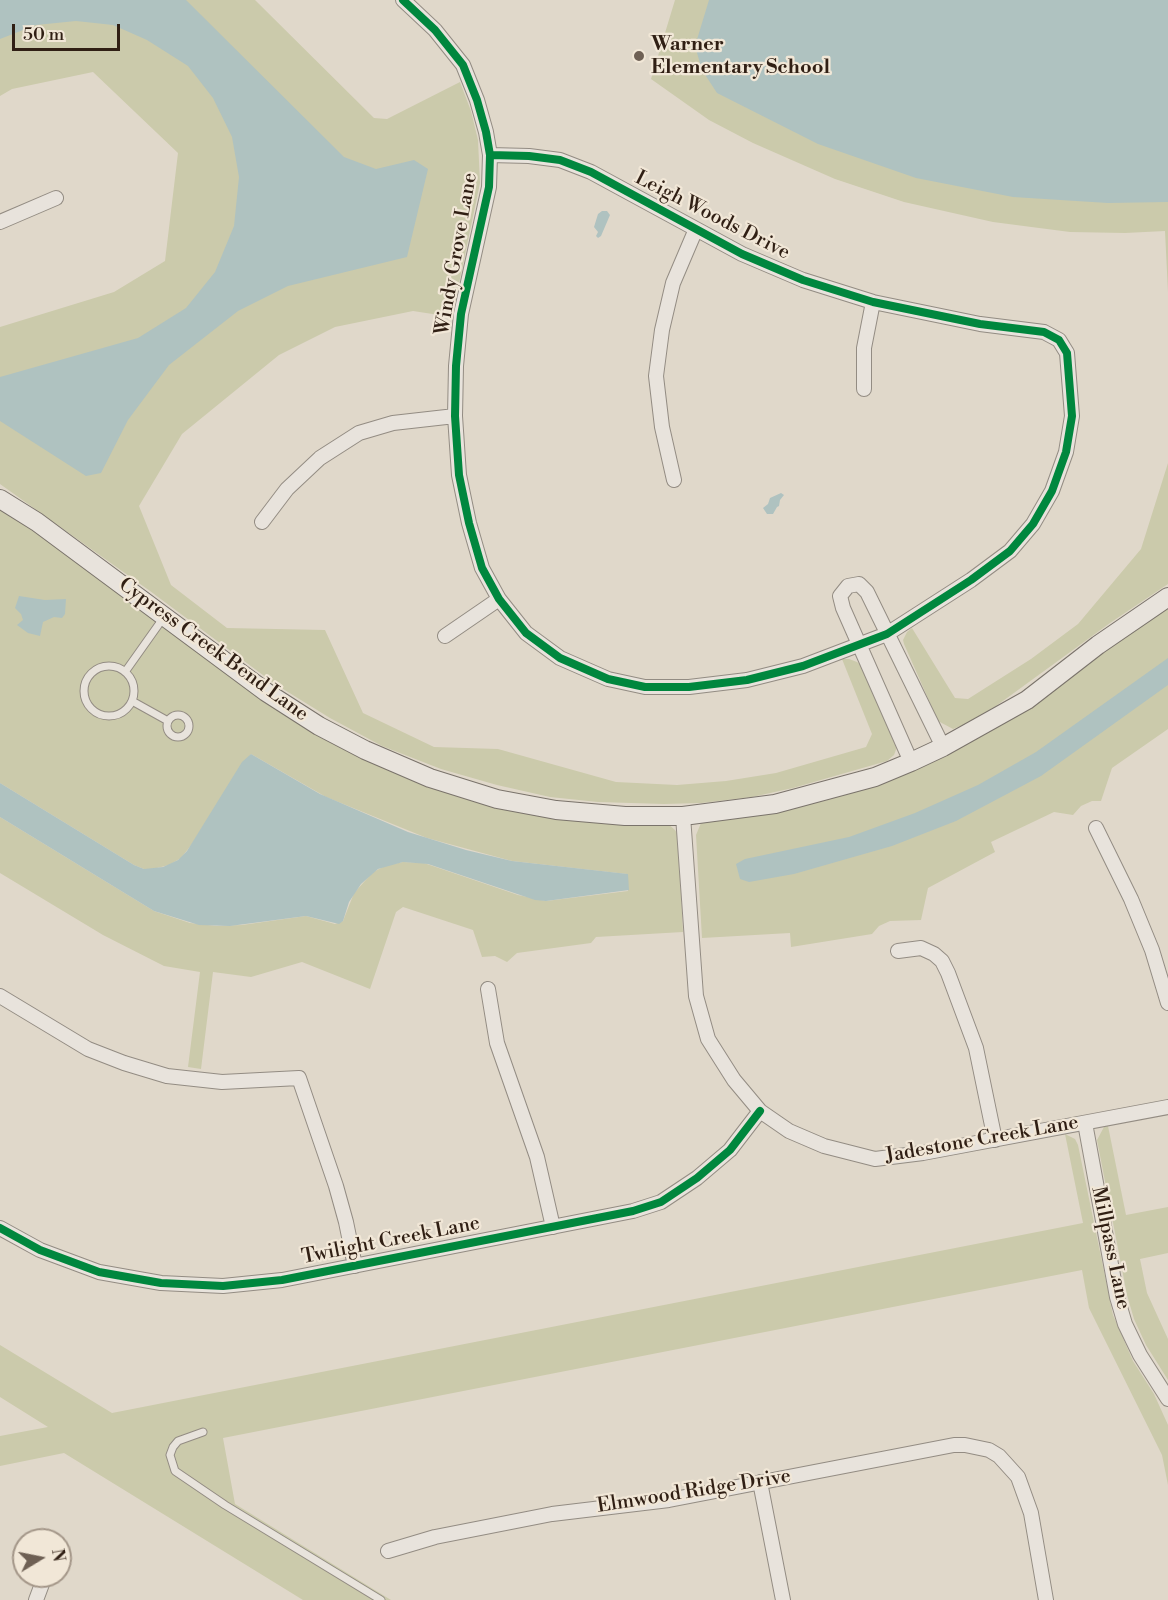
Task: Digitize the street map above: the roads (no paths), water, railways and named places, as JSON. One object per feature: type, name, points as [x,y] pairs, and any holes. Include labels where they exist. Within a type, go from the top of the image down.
[{"type":"street","name":"Windy Grove Lane","points":[[403,0],[435,30],[463,65],[477,100],[490,155],[489,187],[461,314],[456,366],[455,416],[459,475],[469,523],[482,568],[499,599],[526,633],[560,658],[608,679],[645,687],[689,687],[747,680],[803,666],[887,634],[971,580],[1010,551],[1033,524],[1052,491],[1066,452],[1072,416],[1067,353],[1059,340]]},
{"type":"street","name":"Leigh Woods Drive","points":[[490,155],[560,160],[591,172],[742,254],[802,280],[873,302],[980,324],[1044,332],[1059,340]]},
{"type":"street","points":[[0,222],[56,198]]},
{"type":"street","points":[[674,480],[662,427],[656,376],[662,330],[673,283],[696,229]]},
{"type":"street","points":[[864,389],[864,348],[873,302]]},
{"type":"street","points":[[262,522],[287,489],[320,458],[359,433],[393,423],[455,416]]},
{"type":"street","name":"Cypress Creek Bend Lane","points":[[0,499],[37,522],[266,692],[319,726],[365,750],[430,778],[497,799],[556,810],[625,816],[683,816],[775,804],[875,777],[943,747],[1027,700],[1098,645],[1168,597]]},
{"type":"street","points":[[911,762],[859,646],[840,596],[848,586],[859,584],[867,592],[943,747]]},
{"type":"street","points":[[445,636],[499,599]]},
{"type":"street","name":"Jadestone Creek Lane","points":[[683,816],[696,996],[708,1039],[734,1080],[760,1111],[789,1131],[815,1142],[875,1159],[923,1154],[1168,1107]]},
{"type":"street","points":[[1096,828],[1131,899],[1152,950],[1168,1003]]},
{"type":"street","points":[[898,951],[921,948],[942,961],[976,1048],[995,1140]]},
{"type":"street","points":[[488,989],[497,1043],[537,1157],[553,1227]]},
{"type":"street","points":[[0,996],[87,1049],[124,1064],[157,1073],[222,1082],[299,1078],[336,1186],[355,1266]]},
{"type":"street","name":"Twilight Creek Lane","points":[[0,1228],[40,1250],[99,1272],[161,1283],[223,1286],[282,1280],[633,1211],[661,1202],[697,1178],[730,1150],[760,1111]]},
{"type":"street","name":"Millpass Lane","points":[[1085,1123],[1117,1297],[1125,1324],[1140,1355],[1168,1400]]},
{"type":"street","name":"Elmwood Ridge Drive","points":[[388,1551],[435,1537],[552,1514],[669,1500],[954,1445],[977,1447],[999,1456],[1018,1477],[1031,1513],[1046,1600]]},
{"type":"street","points":[[760,1482],[783,1600]]},
{"type":"lane","points":[[125,672],[165,617]]},
{"type":"lane","points":[[110,666],[125,672],[134,684],[132,701],[124,711],[111,716],[96,713],[84,700],[85,684],[95,670],[110,666]]},
{"type":"lane","points":[[132,701],[168,722]]},
{"type":"lane","points":[[203,1432],[178,1441],[173,1447],[170,1455],[175,1471],[381,1600]]},
{"type":"place","name":"Warner Elementary School","points":[[639,56]]}]
